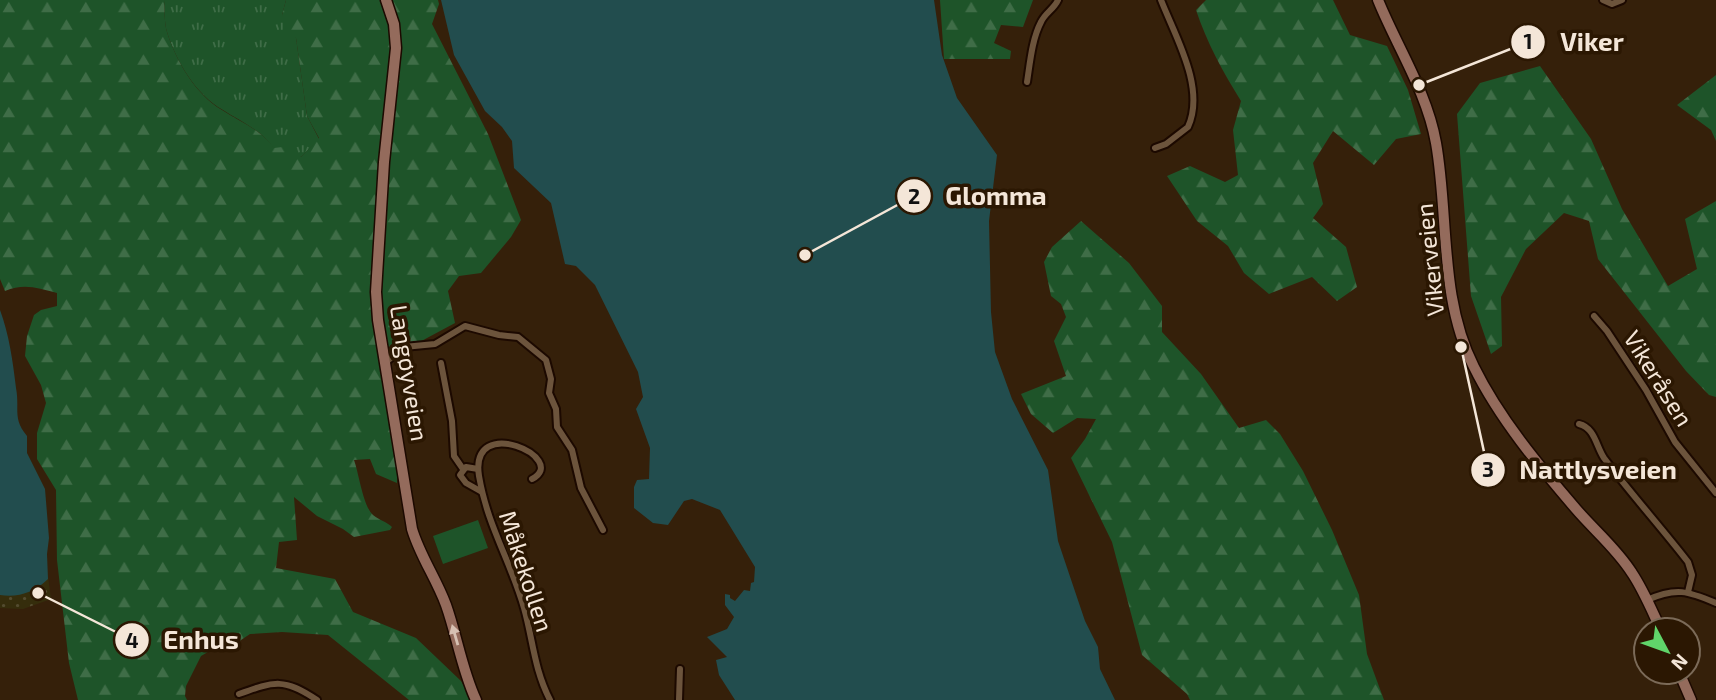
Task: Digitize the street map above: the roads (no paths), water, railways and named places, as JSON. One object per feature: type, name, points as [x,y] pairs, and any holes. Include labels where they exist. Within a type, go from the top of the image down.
[{"type":"main road","name":"Langøyveien","points":[[386,0],[394,24],[396,48],[385,149],[376,292],[378,320],[412,529],[447,608],[475,700]]},
{"type":"main road","name":"Vikerveien","points":[[1378,0],[1433,126],[1459,335],[1474,368],[1520,438],[1559,489],[1625,562],[1654,616]]},
{"type":"street","points":[[1027,82],[1037,31],[1042,19],[1058,0]]},
{"type":"street","points":[[1156,148],[1188,127],[1193,99],[1187,69],[1161,0]]},
{"type":"street","points":[[1604,0],[1612,5],[1622,0]]},
{"type":"street","name":"Vikeråsen","points":[[1594,316],[1646,390],[1675,442],[1716,493]]},
{"type":"street","points":[[386,362],[404,347],[435,344],[465,326],[523,339],[548,364],[551,379],[549,393],[556,409],[557,427],[572,450],[581,488],[603,530]]},
{"type":"street","name":"Måkekollen","points":[[442,363],[452,421],[454,456],[463,469],[460,475],[463,481],[482,492]]},
{"type":"street","points":[[1579,424],[1588,427],[1604,457],[1688,562],[1692,575],[1688,592]]},
{"type":"street","name":"Måkekollen","points":[[532,479],[539,473],[541,464],[531,451],[496,444],[487,447],[480,454],[478,469],[491,525],[524,609],[535,663],[550,700]]},
{"type":"street","points":[[463,469],[478,469]]},
{"type":"street","points":[[1647,600],[1676,590],[1716,603]]},
{"type":"street","points":[[679,700],[680,669]]},
{"type":"street","points":[[239,694],[271,682],[298,688],[317,700]]},
{"type":"water","points":[[441,0],[934,0],[942,55],[957,98],[997,155],[989,221],[991,312],[995,352],[1012,399],[1048,470],[1058,541],[1085,621],[1098,647],[1100,669],[1115,700],[735,700],[719,675],[716,660],[727,657],[707,637],[727,629],[734,617],[725,605],[725,594],[735,601],[744,590],[750,591],[755,567],[720,510],[692,499],[684,501],[668,525],[653,523],[634,508],[634,487],[637,480],[649,479],[650,448],[636,409],[643,397],[638,372],[595,285],[576,266],[565,264],[551,203],[514,168],[512,141],[485,111],[454,55]]},
{"type":"water","points":[[0,310],[12,358],[18,418],[27,436],[27,453],[45,489],[49,538],[48,579],[32,591],[13,596],[0,595]]},
{"type":"place","name":"Viker","points":[[1419,85]]},
{"type":"place","name":"Glomma","points":[[805,255]]},
{"type":"place","name":"Nattlysveien","points":[[1461,347]]},
{"type":"place","name":"Enhus","points":[[38,593]]}]
